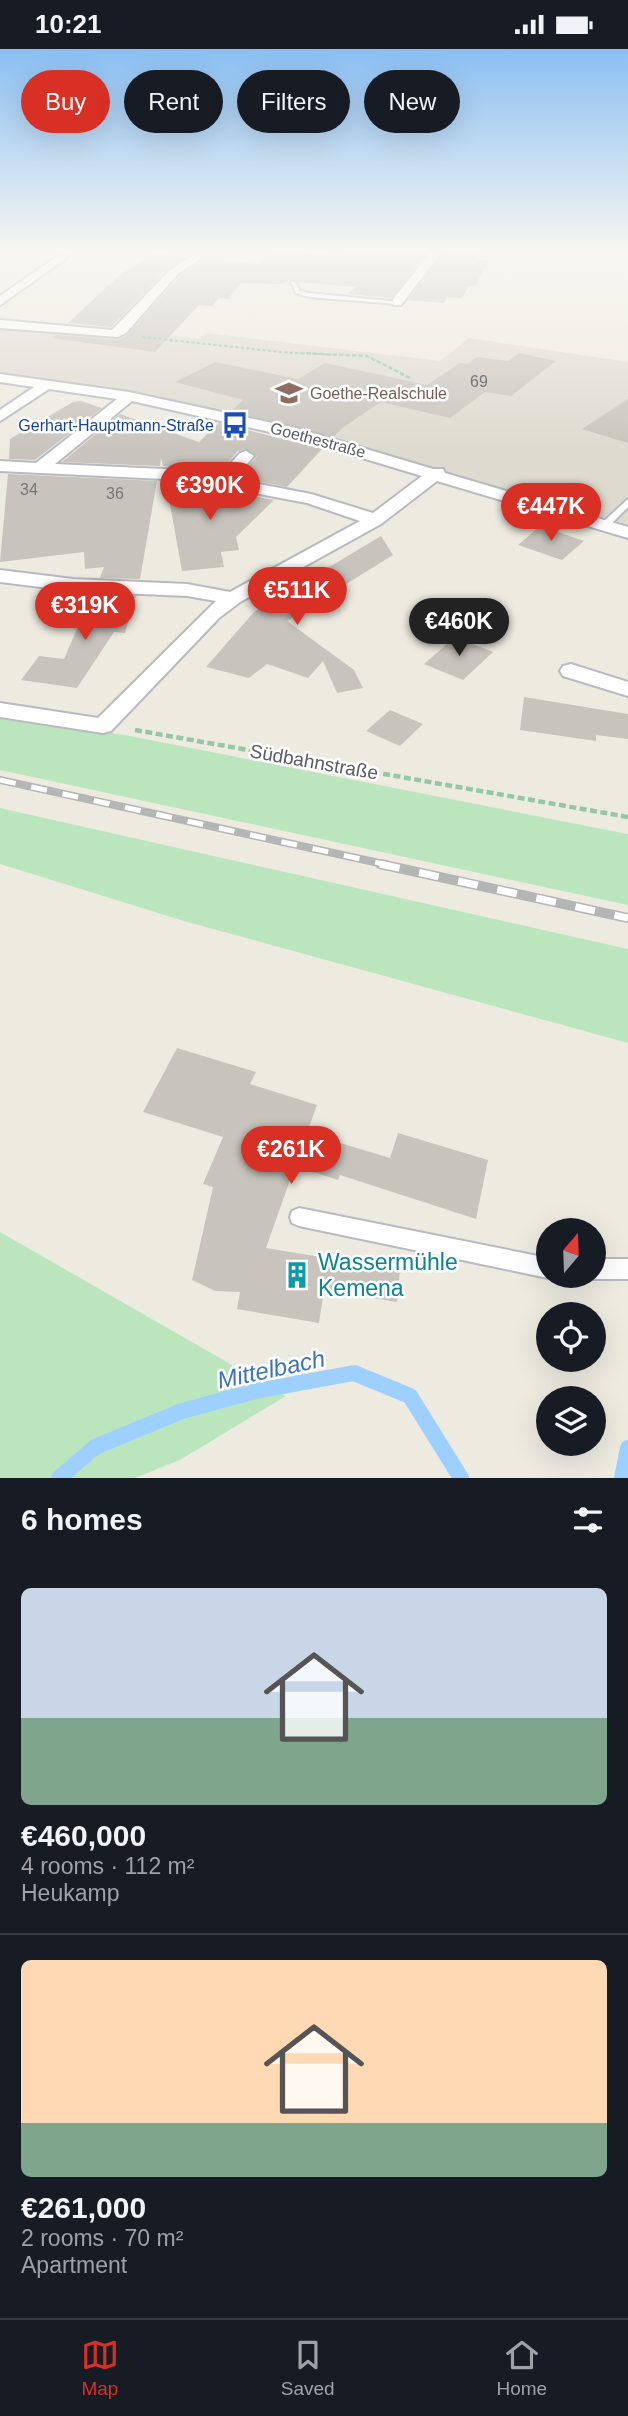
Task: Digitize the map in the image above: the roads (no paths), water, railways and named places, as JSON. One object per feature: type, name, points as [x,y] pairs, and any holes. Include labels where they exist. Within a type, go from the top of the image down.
[{"type":"street","points":[[0,324],[118,332],[132,317]]},
{"type":"street","name":"Goethestraße","points":[[0,378],[129,396],[296,433],[437,473],[628,533]]},
{"type":"street","points":[[0,417],[47,384]]},
{"type":"street","points":[[40,468],[129,396]]},
{"type":"street","points":[[224,481],[246,456]]},
{"type":"street","points":[[0,466],[185,475],[311,499],[375,520]]},
{"type":"street","points":[[0,710],[103,726],[212,614],[233,598],[375,520],[437,473]]},
{"type":"street","points":[[0,576],[73,585],[187,590],[233,598]]},
{"type":"street","points":[[571,671],[628,689]]},
{"type":"lane","points":[[604,526],[628,502]]},
{"type":"lane","points":[[299,1217],[536,1266]]},
{"type":"lane","points":[[606,1269],[628,1269]]},
{"type":"waterway","name":"Mittelbach","points":[[59,1478],[95,1447],[182,1411],[256,1391],[354,1373],[410,1396],[461,1478]]},
{"type":"waterway","name":"Mittelbach","points":[[622,1478],[628,1448]]},
{"type":"railway","points":[[0,780],[388,865]]},
{"type":"railway","points":[[380,864],[628,918]]},
{"type":"place","name":"Goethe-Realschule","points":[[289,393]]},
{"type":"place","name":"Gerhart-Hauptmann-Straße","points":[[235,425]]},
{"type":"place","name":"Wassermühle Kemena","points":[[297,1275]]}]
